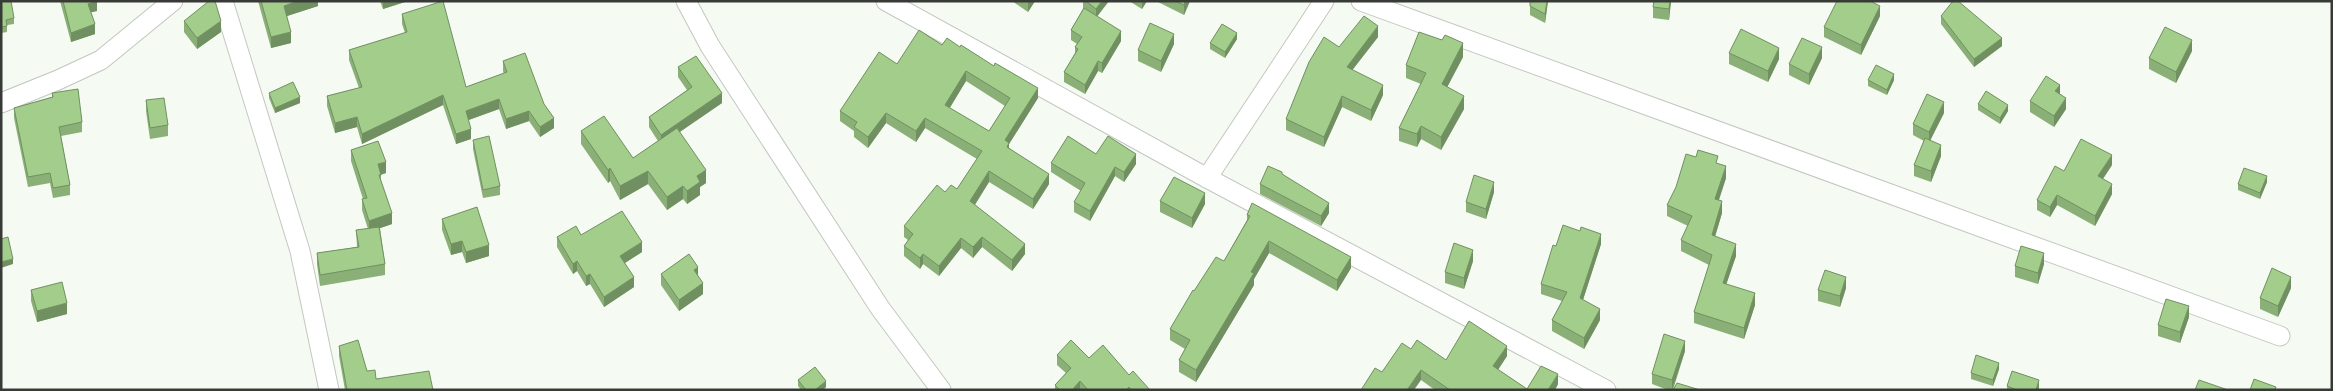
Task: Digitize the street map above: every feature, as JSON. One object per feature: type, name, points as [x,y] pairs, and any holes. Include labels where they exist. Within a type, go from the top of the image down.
[{"type":"street","points":[[1,103],[101,60],[173,1]]},
{"type":"street","points":[[223,1],[300,250],[329,390]]},
{"type":"street","points":[[686,1],[710,46],[874,300],[941,390]]},
{"type":"street","points":[[886,1],[1207,178],[1606,390]]},
{"type":"street","points":[[1207,178],[1324,1]]},
{"type":"street","points":[[1362,1],[2280,336]]},
{"type":"building","points":[[1,1],[11,1],[14,18],[6,20],[7,26],[1,27]]},
{"type":"building","points":[[63,1],[97,1],[88,4],[95,24],[71,33]]},
{"type":"building","points":[[209,1],[215,1],[221,21],[197,38],[184,21]]},
{"type":"building","points":[[261,1],[298,1],[284,6],[291,32],[271,37]]},
{"type":"building","points":[[443,1],[466,87],[507,72],[503,61],[525,53],[544,104],[554,118],[540,127],[529,111],[506,119],[499,99],[466,111],[471,129],[456,134],[443,95],[362,134],[357,117],[335,123],[327,96],[362,87],[349,50],[407,32],[402,14]]},
{"type":"building","points":[[1086,1],[1102,1],[1096,9]]},
{"type":"building","points":[[1175,1],[1185,1],[1184,5]]},
{"type":"building","points":[[1530,1],[1547,1],[1545,14],[1530,6]]},
{"type":"building","points":[[1654,1],[1670,1],[1669,9],[1653,7]]},
{"type":"building","points":[[1837,1],[1870,1],[1880,6],[1861,45],[1824,27]]},
{"type":"building","points":[[1953,1],[1958,1],[2002,38],[1974,59],[1941,16]]},
{"type":"building","points":[[1084,8],[1121,31],[1102,63],[1098,61],[1085,85],[1064,72],[1078,49],[1075,47],[1082,37],[1071,30]]},
{"type":"building","points":[[1364,16],[1378,26],[1347,67],[1383,85],[1371,110],[1342,96],[1324,137],[1286,119],[1309,62],[1324,37],[1339,47]]},
{"type":"building","points":[[1150,23],[1174,34],[1161,61],[1138,50]]},
{"type":"building","points":[[1222,24],[1237,33],[1225,52],[1210,43]]},
{"type":"building","points":[[2165,27],[2192,40],[2176,72],[2149,58]]},
{"type":"building","points":[[1741,29],[1779,48],[1768,71],[1729,53]]},
{"type":"building","points":[[919,30],[942,45],[947,38],[994,66],[995,63],[1038,88],[1005,140],[1009,143],[1007,147],[1049,174],[1033,199],[989,171],[970,201],[1025,244],[1012,260],[982,237],[973,247],[961,238],[939,266],[923,254],[920,258],[904,246],[913,234],[904,226],[937,185],[945,192],[951,185],[957,189],[982,151],[925,118],[916,131],[886,113],[868,137],[854,127],[857,122],[840,111],[879,52],[897,64]],"holes":[[[966,71],[1010,98],[989,131],[945,105]]]},
{"type":"building","points":[[1419,32],[1442,40],[1445,35],[1463,43],[1442,84],[1464,96],[1441,137],[1421,126],[1417,134],[1399,128],[1426,73],[1406,65]]},
{"type":"building","points":[[1802,38],[1822,47],[1809,74],[1789,64]]},
{"type":"building","points":[[696,56],[722,93],[661,135],[649,117],[692,87],[678,67]]},
{"type":"building","points":[[1876,65],[1894,74],[1887,90],[1868,80]]},
{"type":"building","points":[[2046,76],[2060,85],[2055,91],[2066,98],[2054,116],[2030,101]]},
{"type":"building","points":[[293,82],[300,97],[275,108],[269,93]]},
{"type":"building","points":[[78,89],[82,122],[59,127],[70,185],[53,188],[50,173],[28,177],[14,108],[53,97],[52,93]]},
{"type":"building","points":[[1986,91],[2008,105],[2000,118],[1978,104]]},
{"type":"building","points":[[1927,94],[1944,102],[1929,132],[1913,124]]},
{"type":"building","points":[[164,98],[168,125],[150,128],[146,100]]},
{"type":"building","points":[[604,116],[633,158],[677,128],[706,170],[697,176],[700,182],[687,191],[683,186],[667,197],[648,171],[620,186],[610,168],[608,170],[581,131]]},
{"type":"building","points":[[489,136],[500,186],[483,190],[473,140]]},
{"type":"building","points":[[1068,136],[1096,154],[1108,136],[1136,154],[1124,172],[1115,167],[1090,211],[1074,202],[1085,183],[1051,163]]},
{"type":"building","points":[[1925,138],[1941,145],[1931,171],[1914,165]]},
{"type":"building","points":[[2081,139],[2112,155],[2098,176],[2112,184],[2095,216],[2057,195],[2050,207],[2037,200],[2055,166],[2064,171]]},
{"type":"building","points":[[378,141],[386,162],[378,164],[381,175],[379,175],[392,213],[369,221],[362,199],[367,198],[351,150]]},
{"type":"building","points":[[1698,150],[1718,156],[1716,163],[1726,166],[1715,199],[1722,201],[1712,235],[1736,244],[1723,283],[1755,293],[1744,328],[1694,312],[1712,255],[1681,240],[1692,216],[1667,205],[1676,187],[1686,154],[1696,157]]},
{"type":"building","points":[[1268,166],[1282,172],[1282,174],[1329,203],[1321,216],[1260,184]]},
{"type":"building","points":[[2244,168],[2267,176],[2260,193],[2238,184]]},
{"type":"building","points":[[1474,175],[1494,182],[1486,209],[1466,202]]},
{"type":"building","points":[[1174,177],[1205,193],[1192,218],[1160,201]]},
{"type":"building","points":[[1252,203],[1351,257],[1337,280],[1269,241],[1251,272],[1254,273],[1196,370],[1179,360],[1190,340],[1170,329],[1193,290],[1216,257],[1224,261],[1250,216],[1247,215]]},
{"type":"building","points":[[477,207],[489,245],[466,252],[462,241],[451,244],[442,219]]},
{"type":"building","points":[[622,211],[642,242],[620,256],[634,277],[604,297],[590,274],[586,276],[577,261],[573,264],[557,237],[576,226],[581,235]]},
{"type":"building","points":[[1563,225],[1580,231],[1581,227],[1601,234],[1580,298],[1600,309],[1584,338],[1552,320],[1567,292],[1541,284],[1553,245],[1556,246]]},
{"type":"building","points":[[379,227],[385,264],[320,275],[317,253],[359,247],[356,230]]},
{"type":"building","points":[[8,237],[13,259],[1,262],[1,239]]},
{"type":"building","points":[[1454,243],[1473,250],[1464,278],[1445,272]]},
{"type":"building","points":[[2021,246],[2044,253],[2038,273],[2015,266]]},
{"type":"building","points":[[689,254],[698,267],[694,270],[703,283],[679,300],[661,274]]},
{"type":"building","points":[[2272,268],[2291,277],[2278,306],[2260,298]]},
{"type":"building","points":[[1825,270],[1846,277],[1840,296],[1818,290]]},
{"type":"building","points":[[62,282],[67,303],[37,311],[31,290]]},
{"type":"building","points":[[2166,299],[2189,306],[2180,332],[2158,325]]},
{"type":"building","points":[[1469,321],[1507,346],[1493,366],[1527,389],[1541,366],[1558,374],[1548,390],[1450,390],[1421,370],[1407,390],[1361,390],[1375,368],[1382,372],[1402,343],[1411,349],[1417,340],[1446,360]]},
{"type":"building","points":[[1664,334],[1685,341],[1672,380],[1652,374]]},
{"type":"building","points":[[358,340],[367,371],[375,370],[376,379],[429,371],[433,390],[347,390],[339,346]]},
{"type":"building","points":[[1071,340],[1089,358],[1103,345],[1129,375],[1133,371],[1150,390],[1131,390],[1129,387],[1126,390],[1088,390],[1080,381],[1072,390],[1060,390],[1055,385],[1071,368],[1057,355]]},
{"type":"building","points":[[1976,355],[1999,363],[1993,380],[1971,373]]},
{"type":"building","points":[[815,367],[826,381],[815,390],[806,390],[798,380]]},
{"type":"building","points":[[2012,371],[2039,380],[2036,390],[2017,390],[2007,386]]},
{"type":"building","points":[[2254,379],[2276,387],[2275,390],[2250,390]]},
{"type":"building","points":[[2199,380],[2228,390],[2195,390]]},
{"type":"building","points":[[1677,383],[1700,390],[1673,390]]}]
